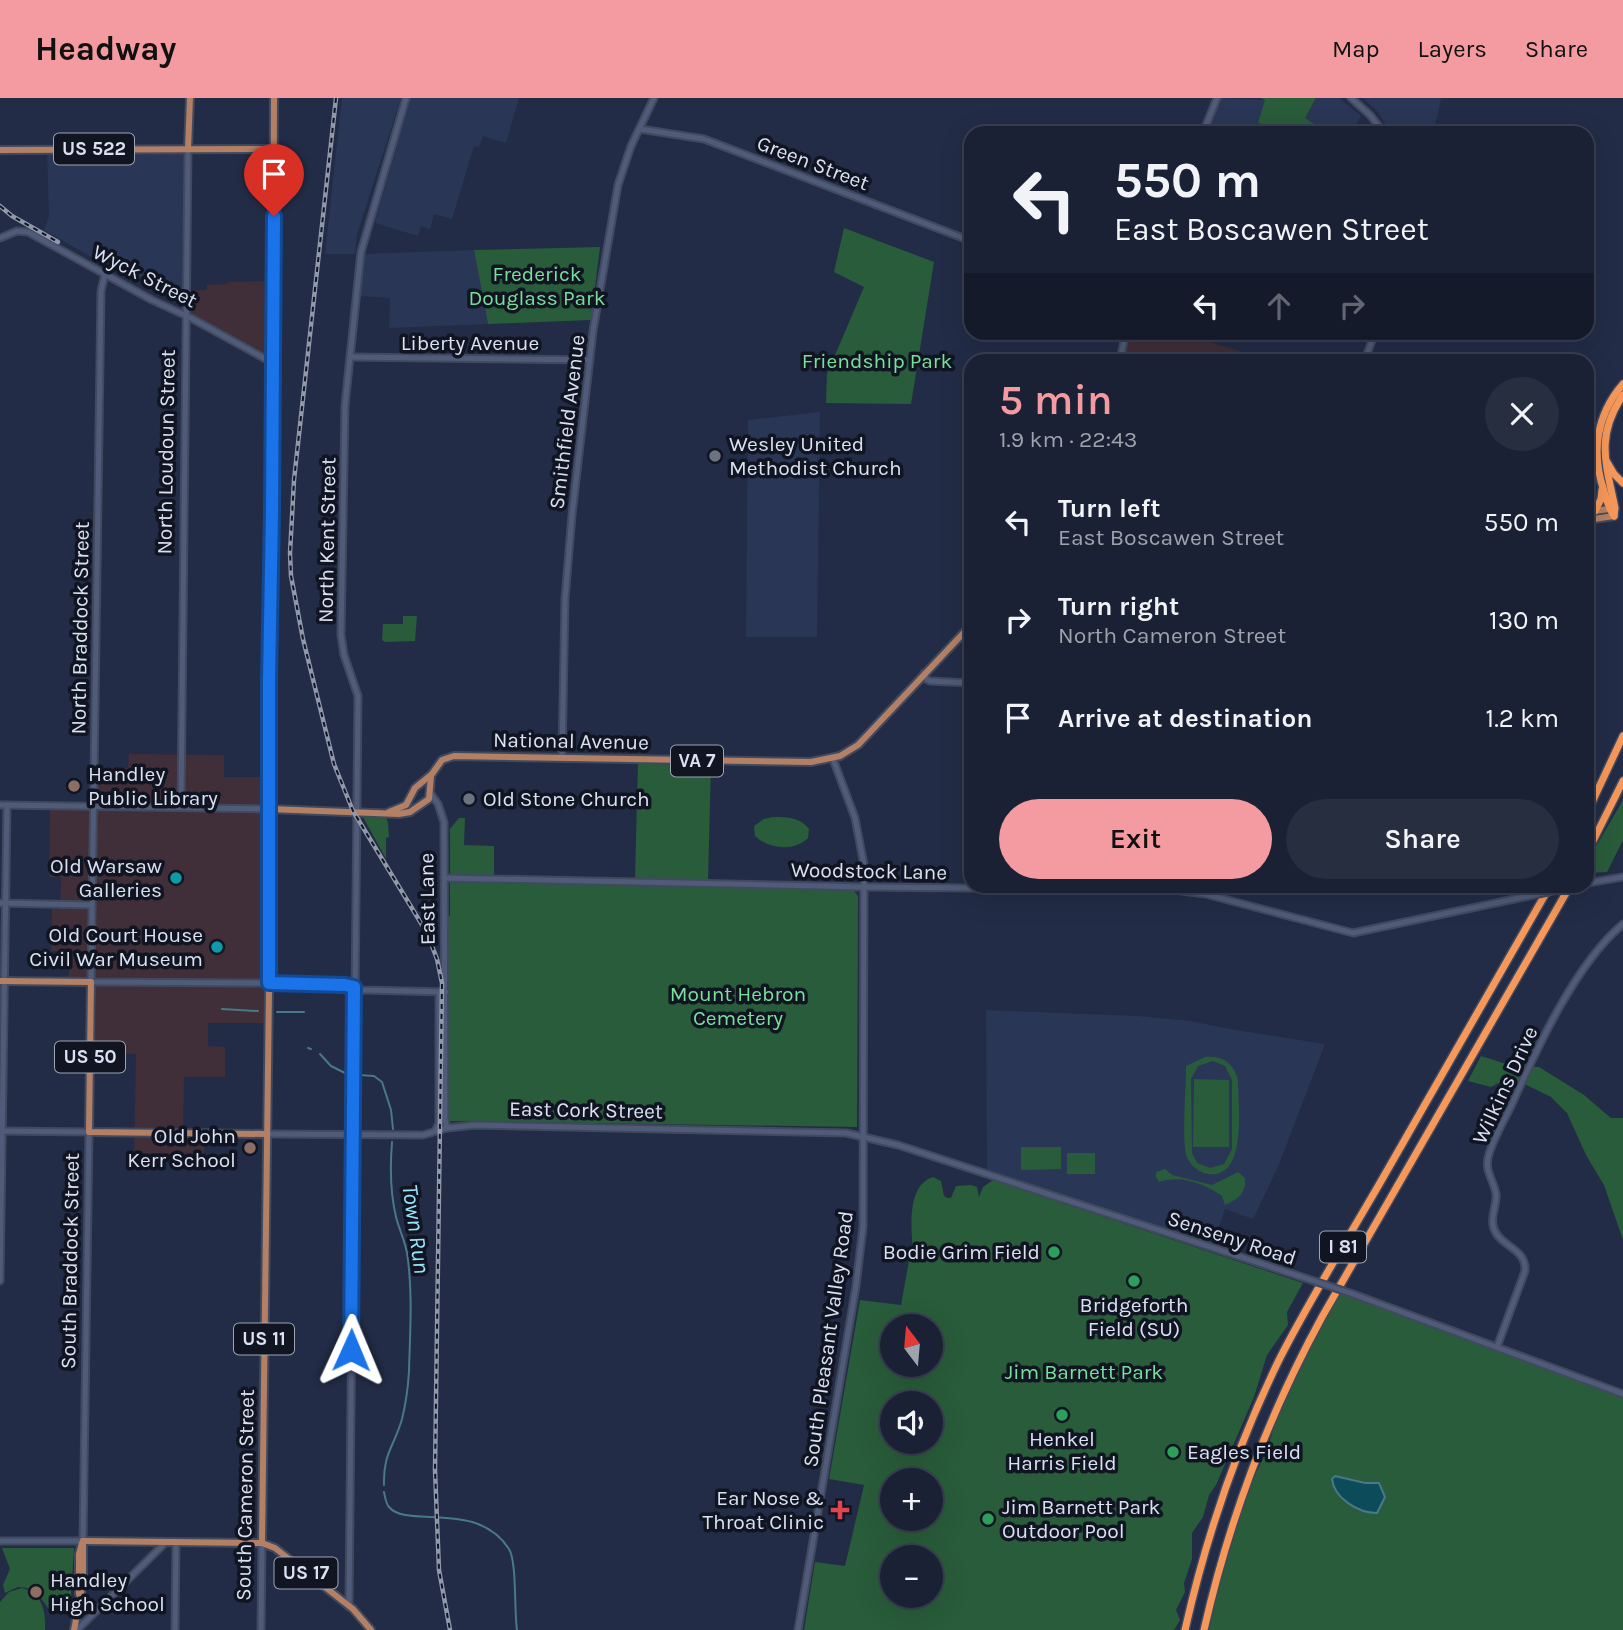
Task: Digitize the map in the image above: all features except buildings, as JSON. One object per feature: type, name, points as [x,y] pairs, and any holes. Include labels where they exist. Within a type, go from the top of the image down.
[{"type":"highway","points":[[1594,507],[1601,499],[1596,453],[1600,426],[1608,406],[1623,384]]},
{"type":"highway","points":[[1615,510],[1604,455],[1606,429],[1623,395]]},
{"type":"highway","points":[[1604,455],[1614,474],[1623,483]]},
{"type":"highway","points":[[1601,482],[1615,510],[1623,514]]},
{"type":"highway","points":[[1594,799],[1623,736]]},
{"type":"highway","points":[[1594,839],[1623,780]]},
{"type":"highway","name":"I 81","points":[[1185,1630],[1223,1495],[1279,1361],[1325,1275],[1545,893]]},
{"type":"highway","name":"I 81","points":[[1205,1630],[1221,1562],[1242,1494],[1296,1368],[1322,1317],[1566,893]]},
{"type":"main road","name":"North Loudoun Street","points":[[188,149],[190,98]]},
{"type":"main road","name":"US 11","points":[[269,983],[274,98]]},
{"type":"main road","points":[[188,149],[274,149]]},
{"type":"main road","name":"US 522","points":[[0,150],[188,149]]},
{"type":"main road","points":[[1594,511],[1615,510]]},
{"type":"main road","points":[[1594,518],[1615,510]]},
{"type":"main road","name":"VA 7","points":[[924,673],[964,632]]},
{"type":"main road","name":"National Avenue","points":[[432,774],[442,760],[454,756],[811,762],[833,759],[852,750],[924,673]]},
{"type":"main road","points":[[269,809],[405,813],[424,803],[430,792],[432,774]]},
{"type":"main road","name":"VA 7","points":[[389,812],[406,805],[414,790],[432,774]]},
{"type":"main road","points":[[419,786],[425,786],[430,792]]},
{"type":"main road","points":[[412,795],[416,802],[424,803]]},
{"type":"main road","points":[[2,981],[91,982]]},
{"type":"main road","name":"South Braddock Street","points":[[89,1132],[91,982]]},
{"type":"main road","name":"South Cameron Street","points":[[262,1543],[269,983]]},
{"type":"main road","name":"East Cork Street","points":[[89,1132],[267,1134]]},
{"type":"main road","points":[[83,1541],[262,1543]]},
{"type":"main road","name":"South Braddock Street","points":[[75,1630],[84,1575],[83,1541]]},
{"type":"main road","name":"US 17","points":[[262,1543],[275,1548],[348,1606],[371,1630]]},
{"type":"street","name":"North Kent Street","points":[[348,1606],[358,696],[344,655],[341,635],[345,405],[363,240],[406,98]]},
{"type":"street","name":"Smithfield Avenue","points":[[562,758],[565,599],[590,360],[618,185],[654,98]]},
{"type":"street","points":[[1206,126],[1217,98]]},
{"type":"street","points":[[1351,98],[1379,126]]},
{"type":"street","name":"Green Street","points":[[640,129],[705,139],[964,238]]},
{"type":"street","name":"North Loudoun Street","points":[[181,807],[188,149]]},
{"type":"street","name":"Wyck Street","points":[[0,238],[17,232],[28,232],[152,300],[186,314],[273,363]]},
{"type":"street","name":"North Braddock Street","points":[[91,982],[101,291],[105,274]]},
{"type":"street","name":"Liberty Avenue","points":[[350,357],[590,360]]},
{"type":"street","points":[[924,673],[926,680],[930,681],[964,683]]},
{"type":"street","name":"South Pleasant Valley Road","points":[[797,1630],[856,1286],[863,1227],[863,857],[858,827],[833,759]]},
{"type":"street","name":"East Lane","points":[[430,792],[444,822],[443,992]]},
{"type":"street","points":[[424,803],[439,807]]},
{"type":"street","points":[[0,1281],[3,805],[269,809]]},
{"type":"street","points":[[1594,882],[1623,877]]},
{"type":"street","name":"Woodstock Lane","points":[[444,878],[964,888]]},
{"type":"street","name":"Woodstock Lane","points":[[1199,893],[1353,933],[1543,893]]},
{"type":"street","points":[[3,903],[92,905]]},
{"type":"street","name":"Wilkins Drive","points":[[1496,1347],[1525,1264],[1521,1255],[1500,1238],[1493,1228],[1496,1195],[1487,1170],[1489,1155],[1538,1049],[1567,998],[1596,950],[1623,924]]},
{"type":"street","points":[[91,982],[345,985],[363,990],[443,992]]},
{"type":"street","points":[[443,992],[447,1128]]},
{"type":"street","points":[[433,1134],[439,1124],[443,992]]},
{"type":"street","name":"East Cork Street","points":[[267,1134],[433,1134],[447,1128],[475,1125],[823,1131],[865,1137],[987,1174]]},
{"type":"street","points":[[1,1131],[89,1132]]},
{"type":"street","name":"South Braddock Street","points":[[83,1541],[89,1132]]},
{"type":"street","name":"Senseny Road","points":[[987,1174],[1353,1294],[1623,1394]]},
{"type":"street","points":[[0,1542],[83,1541]]},
{"type":"street","points":[[75,1630],[166,1542]]},
{"type":"street","points":[[175,1630],[176,1542]]},
{"type":"street","name":"South Cameron Street","points":[[261,1630],[262,1543]]},
{"type":"shaded area","points":[[342,98],[401,98],[357,234],[355,254],[325,254]]},
{"type":"shaded area","points":[[410,98],[519,98],[506,143],[483,136],[479,147],[474,146],[452,219],[434,214],[430,229],[421,226],[418,236],[375,223]]},
{"type":"shaded area","points":[[1221,98],[1265,100],[1276,126],[1210,126]]},
{"type":"shaded area","points":[[1316,98],[1339,98],[1361,116],[1355,126],[1317,126],[1305,118]]},
{"type":"shaded area","points":[[1363,98],[1441,98],[1434,126],[1387,126],[1377,111]]},
{"type":"shaded area","points":[[47,151],[184,151],[182,299],[88,255],[44,230],[49,216]]},
{"type":"shaded area","points":[[474,250],[488,324],[389,328],[390,298],[359,296],[363,254]]},
{"type":"shaded area","points":[[271,281],[270,355],[266,357],[189,313],[188,291],[207,290],[207,285],[228,282]]},
{"type":"shaded area","points":[[1128,340],[1203,340],[1240,351],[1239,354],[1125,354]]},
{"type":"shaded area","points":[[820,412],[817,637],[746,637],[748,420]]},
{"type":"shaded area","points":[[129,754],[224,755],[224,777],[268,777],[266,1023],[208,1023],[208,1046],[225,1047],[225,1077],[184,1077],[183,1135],[204,1136],[204,1154],[134,1153],[136,1054],[95,1053],[96,978],[69,978],[69,951],[51,951],[52,909],[60,909],[61,877],[49,877],[50,808],[95,808],[96,768],[128,768]]},
{"type":"shaded area","points":[[986,1010],[1138,1016],[1190,1021],[1325,1044],[1278,1167],[1253,1219],[1225,1209],[1213,1245],[987,1171]]},
{"type":"shaded area","points":[[1335,1476],[1365,1483],[1379,1483],[1385,1497],[1377,1513],[1355,1507],[1342,1498],[1334,1486],[1332,1479]]},
{"type":"green space","points":[[1261,98],[1316,98],[1305,118],[1317,126],[1269,126],[1258,123],[1265,100]]},
{"type":"green space","name":"Friendship Park","points":[[844,228],[934,262],[911,404],[826,403],[827,374],[864,287],[834,272]]},
{"type":"green space","name":"Frederick Douglass Park","points":[[600,247],[591,320],[488,324],[474,250]]},
{"type":"green space","points":[[403,616],[417,616],[415,641],[382,640],[383,624],[403,624]]},
{"type":"green space","points":[[638,763],[711,764],[708,880],[635,879]]},
{"type":"green space","points":[[1623,800],[1623,840],[1607,872],[1594,873],[1594,850]]},
{"type":"green space","points":[[363,817],[386,817],[389,837],[386,838],[386,859]]},
{"type":"green space","points":[[773,817],[802,822],[809,829],[808,838],[789,847],[774,846],[760,840],[755,836],[754,826]]},
{"type":"green space","points":[[459,818],[465,818],[464,845],[494,846],[494,877],[453,876],[450,873],[450,829]]},
{"type":"green space","name":"Mount Hebron Cemetery","points":[[450,882],[853,890],[858,896],[857,1127],[450,1121]]},
{"type":"green space","points":[[1481,1056],[1513,1066],[1539,1067],[1584,1095],[1611,1118],[1623,1118],[1623,1240],[1604,1185],[1586,1155],[1567,1113],[1551,1097],[1510,1077],[1491,1087],[1468,1081]]},
{"type":"green space","points":[[1205,1057],[1217,1057],[1230,1065],[1238,1080],[1239,1123],[1235,1155],[1228,1167],[1218,1173],[1198,1170],[1190,1163],[1186,1154],[1186,1066]],"holes":[[[1213,1061],[1225,1066],[1232,1080],[1232,1149],[1224,1164],[1210,1168],[1197,1163],[1192,1153],[1191,1079],[1198,1066]]]},
{"type":"green space","points":[[1194,1079],[1229,1080],[1229,1147],[1193,1147]]},
{"type":"green space","points":[[1021,1147],[1061,1147],[1061,1169],[1021,1170]]},
{"type":"green space","points":[[1067,1153],[1095,1153],[1095,1174],[1067,1174]]},
{"type":"green space","points":[[1165,1169],[1172,1175],[1212,1185],[1238,1172],[1245,1178],[1243,1192],[1225,1205],[1222,1196],[1200,1184],[1175,1179],[1159,1182],[1156,1172]]},
{"type":"green space","name":"Jim Barnett Park","points":[[933,1177],[941,1181],[944,1196],[947,1198],[951,1198],[956,1186],[971,1185],[977,1187],[979,1197],[983,1187],[993,1180],[1303,1283],[1287,1312],[1288,1325],[1267,1355],[1254,1397],[1216,1485],[1209,1495],[1203,1517],[1192,1533],[1192,1559],[1184,1583],[1185,1592],[1176,1610],[1180,1620],[1174,1630],[804,1630],[815,1562],[845,1566],[864,1485],[829,1479],[860,1300],[901,1305],[910,1255],[913,1255],[912,1211],[918,1190],[924,1182]]},
{"type":"green space","points":[[1339,1290],[1623,1394],[1623,1630],[1206,1630],[1232,1524],[1266,1452],[1289,1382]]},
{"type":"green space","points":[[2,1548],[74,1548],[70,1613],[48,1608],[38,1594],[27,1588],[18,1587],[5,1593],[3,1585],[10,1569]]},
{"type":"green space","points":[[22,1588],[38,1598],[45,1616],[45,1630],[0,1630],[0,1602],[9,1592]]},
{"type":"waterway","name":"Town Run","points":[[222,1009],[258,1011]]},
{"type":"waterway","name":"Town Run","points":[[277,1012],[304,1012]]},
{"type":"waterway","name":"Town Run","points":[[320,1054],[331,1066],[347,1074]]},
{"type":"waterway","name":"Town Run","points":[[359,1075],[374,1076],[382,1082],[391,1110],[393,1129]]},
{"type":"waterway","name":"Town Run","points":[[384,1485],[387,1457],[399,1429],[406,1401],[409,1371],[410,1282],[407,1253],[396,1217],[392,1189],[392,1142]]},
{"type":"waterway","name":"Town Run","points":[[384,1492],[388,1506],[398,1513],[462,1520],[479,1524],[495,1534],[512,1555],[517,1630]]},
{"type":"railway","points":[[336,98],[294,480],[291,576],[303,639],[334,764],[353,811],[427,933],[437,959],[442,983],[435,1470],[439,1570],[450,1630]]},
{"type":"railway","points":[[0,206],[12,216],[58,242]]},
{"type":"place","name":"Wesley United Methodist Church","points":[[715,456]]},
{"type":"place","name":"Handley Public Library","points":[[74,786]]},
{"type":"place","name":"Old Stone Church","points":[[469,799]]},
{"type":"place","name":"Old Warsaw Galleries","points":[[176,878]]},
{"type":"place","name":"Old Court House Civil War Museum","points":[[217,947]]},
{"type":"place","name":"Old John Kerr School","points":[[250,1148]]},
{"type":"place","name":"Bodie Grim Field","points":[[1054,1252]]},
{"type":"place","name":"Bridgeforth Field (SU)","points":[[1134,1281]]},
{"type":"place","name":"Henkel Harris Field","points":[[1062,1415]]},
{"type":"place","name":"Eagles Field","points":[[1173,1452]]},
{"type":"place","name":"Ear Nose & Throat Clinic","points":[[840,1510]]},
{"type":"place","name":"Jim Barnett Park Outdoor Pool","points":[[988,1519]]},
{"type":"place","name":"Handley High School","points":[[36,1592]]},
{"type":"route","points":[[274,216],[269,983],[354,987],[351,1350]]}]
